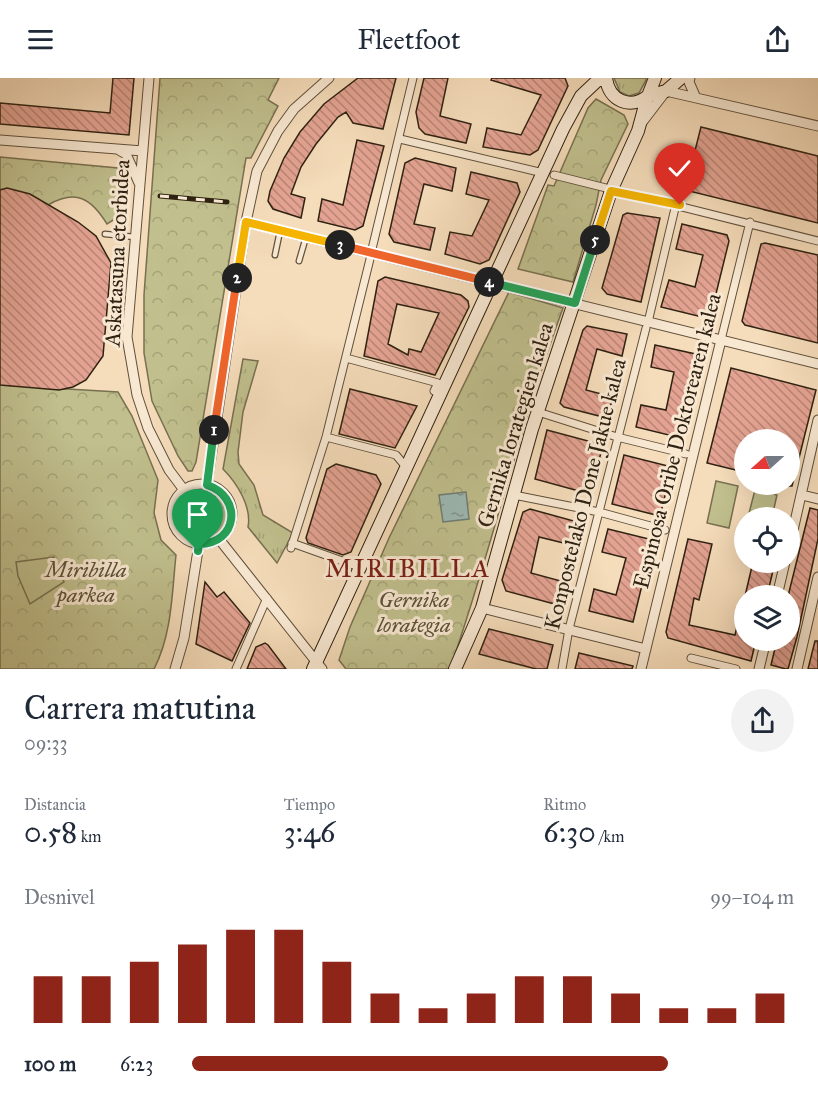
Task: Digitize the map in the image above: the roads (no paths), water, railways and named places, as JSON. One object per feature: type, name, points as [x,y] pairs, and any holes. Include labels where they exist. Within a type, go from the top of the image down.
[{"type":"main road","name":"Gernika lorategien kalea","points":[[455,669],[482,608],[538,412],[611,191],[639,126],[655,78]]},
{"type":"main road","points":[[317,667],[359,567],[564,129],[586,92],[602,79],[612,95],[625,103],[640,102],[666,91],[681,78]]},
{"type":"street","name":"Askatasuna etorbidea","points":[[149,78],[127,337],[137,395],[148,428],[169,470],[184,490]]},
{"type":"street","points":[[207,485],[246,222],[257,171],[274,138],[294,110],[329,78]]},
{"type":"street","points":[[372,249],[413,78]]},
{"type":"street","points":[[584,78],[586,92]]},
{"type":"street","points":[[690,78],[689,82],[696,98]]},
{"type":"street","points":[[666,91],[818,126]]},
{"type":"street","name":"Gernika lorategien kalea","points":[[639,126],[666,91]]},
{"type":"street","points":[[400,139],[539,172]]},
{"type":"street","points":[[0,140],[143,151]]},
{"type":"street","points":[[119,150],[126,154],[132,164],[140,186]]},
{"type":"street","points":[[554,176],[750,222],[818,241]]},
{"type":"street","points":[[649,318],[676,204]]},
{"type":"street","points":[[246,222],[818,364]]},
{"type":"street","name":"Espinosa Oribe Doktorearen kalea","points":[[641,669],[750,222]]},
{"type":"street","points":[[359,567],[291,546],[326,437],[370,259]]},
{"type":"street","name":"Konpostelako Done Jakue kalea","points":[[561,669],[569,629],[646,328]]},
{"type":"street","points":[[346,358],[438,383],[434,391],[441,394]]},
{"type":"street","points":[[538,412],[617,437],[686,454]]},
{"type":"street","points":[[799,507],[817,428]]},
{"type":"street","points":[[326,437],[396,455],[406,467]]},
{"type":"street","points":[[809,458],[818,449]]},
{"type":"street","points":[[207,485],[224,494],[232,513],[231,523],[219,539],[199,544],[181,535],[172,517],[173,507],[184,490],[191,486],[207,485]]},
{"type":"street","points":[[514,495],[600,512],[665,530]]},
{"type":"street","points":[[802,495],[818,498]]},
{"type":"street","points":[[219,539],[267,598],[317,667]]},
{"type":"street","points":[[175,669],[184,638],[199,544]]},
{"type":"street","points":[[797,669],[818,577]]},
{"type":"street","points":[[236,669],[267,598]]},
{"type":"street","points":[[482,608],[646,649]]},
{"type":"street","points":[[761,667],[764,651]]},
{"type":"street","points":[[691,658],[736,669]]},
{"type":"lane","points":[[275,255],[280,231]]},
{"type":"lane","points":[[105,234],[136,237]]},
{"type":"lane","points":[[299,261],[306,237]]},
{"type":"water","points":[[466,492],[469,519],[443,522],[439,495]]},
{"type":"railway","points":[[160,196],[227,202]]},
{"type":"district","name":"MIRIBILLA","points":[[408,568]]},
{"type":"park label","name":"Miribilla parkea","points":[[86,582]]},
{"type":"park label","name":"Gernika lorategia","points":[[414,612]]}]
